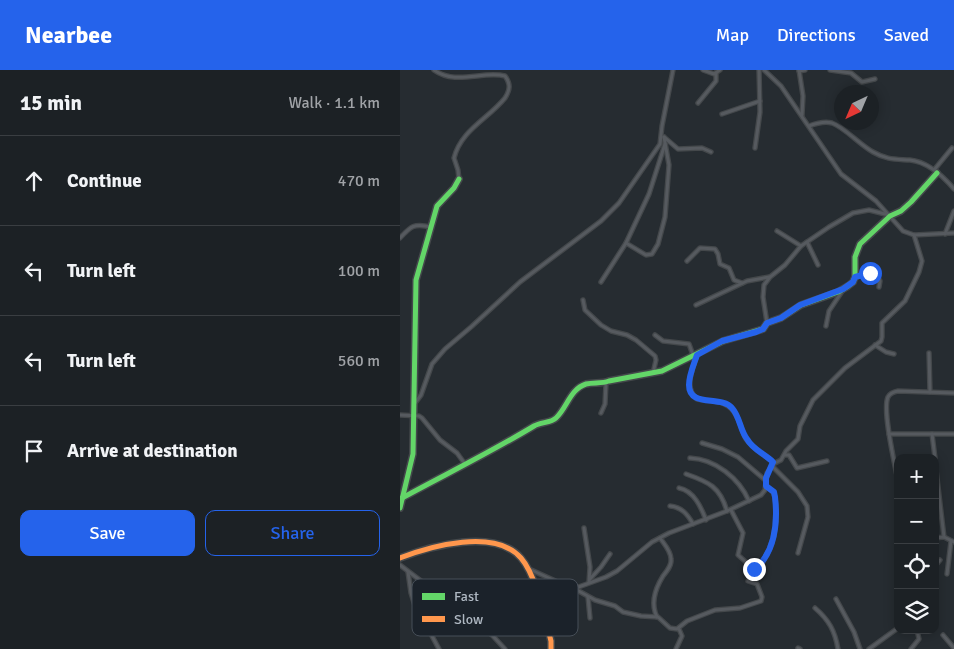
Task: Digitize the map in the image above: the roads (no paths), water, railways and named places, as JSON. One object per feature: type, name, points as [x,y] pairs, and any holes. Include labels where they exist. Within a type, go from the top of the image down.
[{"type":"street","points":[[400,508],[413,454],[416,280],[438,203],[454,188],[458,179],[458,170],[454,158],[458,147],[467,133],[501,103],[509,92],[510,85],[506,76],[493,70],[453,76],[443,75],[434,70]]},
{"type":"street","points":[[414,403],[421,395],[432,364],[444,349],[472,327],[489,309],[520,282],[586,233],[612,211],[660,144],[673,70]]},
{"type":"street","points":[[703,70],[712,73],[720,70]]},
{"type":"street","points":[[755,148],[760,112],[759,70]]},
{"type":"street","points":[[764,70],[781,86],[841,174],[869,194],[903,231],[914,235],[954,233]]},
{"type":"street","points":[[802,116],[803,96],[799,71],[805,70]]},
{"type":"street","points":[[830,70],[851,73],[862,82],[875,79]]},
{"type":"street","points":[[698,103],[716,81],[716,73]]},
{"type":"street","points":[[722,114],[760,101]]},
{"type":"street","points":[[809,126],[822,122],[832,123],[866,147],[886,158],[918,161],[936,171],[954,189]]},
{"type":"street","points":[[626,243],[646,255],[652,254],[656,248],[665,217],[669,172],[669,159],[662,136]]},
{"type":"street","points":[[662,136],[678,150],[702,148],[711,152]]},
{"type":"street","points":[[601,282],[626,243],[649,194],[665,144]]},
{"type":"street","points":[[402,498],[503,445],[538,424],[555,419],[570,397],[587,384],[601,384],[653,373],[722,341],[763,329],[767,323],[781,318],[800,305],[843,289],[853,282],[855,277],[855,257],[857,248],[863,239],[890,216],[901,211],[911,202],[952,148]]},
{"type":"street","points":[[948,182],[952,179]]},
{"type":"street","points":[[767,323],[763,289],[770,277],[785,265],[801,246],[835,223],[853,214],[869,210],[890,216]]},
{"type":"street","points":[[944,234],[954,211]]},
{"type":"street","points":[[400,238],[408,229],[419,224],[431,227]]},
{"type":"street","points":[[777,231],[801,246]]},
{"type":"street","points":[[578,586],[616,571],[644,547],[660,538],[760,496],[766,486],[767,473],[798,439],[800,426],[813,400],[845,368],[882,339],[882,323],[905,301],[919,272],[922,261],[914,235]]},
{"type":"street","points":[[807,242],[818,265]]},
{"type":"street","points":[[687,261],[700,248],[715,249],[720,264],[729,268],[734,280],[742,283]]},
{"type":"street","points":[[855,277],[875,273],[880,281],[879,287]]},
{"type":"street","points":[[696,305],[742,283],[758,278],[770,277]]},
{"type":"street","points":[[826,326],[829,311],[843,289]]},
{"type":"street","points":[[584,300],[585,310],[601,325],[611,331],[627,335],[636,340],[655,356],[653,373]]},
{"type":"street","points":[[655,335],[664,341],[689,344],[695,355],[689,382],[690,392],[697,399],[723,402],[730,406],[738,417],[746,439],[757,451],[771,460],[773,465],[798,492],[807,506],[808,517],[798,553]]},
{"type":"street","points":[[875,345],[886,352],[894,354]]},
{"type":"street","points":[[929,353],[930,392]]},
{"type":"street","points":[[602,413],[605,404],[606,382]]},
{"type":"street","points":[[894,460],[886,405],[890,394],[898,392],[954,393]]},
{"type":"street","points":[[400,415],[422,418],[440,440],[457,453],[465,464]]},
{"type":"street","points":[[889,434],[954,434]]},
{"type":"street","points":[[932,434],[934,454]]},
{"type":"street","points":[[702,443],[722,449],[738,457],[766,481]]},
{"type":"street","points":[[784,456],[789,456],[797,468],[827,461]]},
{"type":"street","points":[[690,458],[708,462],[722,469],[742,490],[749,501]]},
{"type":"street","points":[[686,474],[704,481],[721,495],[743,533],[738,555],[755,570]]},
{"type":"street","points":[[578,590],[588,597],[609,603],[627,613],[662,619],[670,628],[679,628],[687,621],[715,610],[740,608],[761,600],[757,584],[748,581],[770,550],[775,531],[774,492],[766,486]]},
{"type":"street","points":[[679,488],[692,495],[703,511],[706,520]]},
{"type":"street","points":[[939,493],[944,536]]},
{"type":"street","points":[[670,506],[677,506],[693,524]]},
{"type":"street","points":[[584,528],[590,567],[589,581]]},
{"type":"street","points":[[939,537],[944,536],[953,542],[947,574]]},
{"type":"street","points":[[657,617],[653,605],[654,599],[660,582],[670,565],[671,558],[660,538]]},
{"type":"street","points":[[400,558],[417,550],[434,546],[492,542],[503,545],[521,558],[532,579]]},
{"type":"street","points":[[589,581],[610,554]]},
{"type":"street","points":[[400,565],[418,579]]},
{"type":"street","points":[[527,568],[550,579]]},
{"type":"street","points":[[408,571],[412,596]]},
{"type":"street","points":[[588,597],[590,618]]},
{"type":"street","points":[[836,599],[854,632],[860,649]]},
{"type":"street","points":[[815,608],[826,618],[832,627],[838,649]]},
{"type":"street","points":[[676,649],[682,636],[679,628]]},
{"type":"street","points":[[869,649],[894,631]]},
{"type":"street","points":[[911,649],[919,639],[918,634]]},
{"type":"street","points":[[943,634],[954,648]]},
{"type":"street","points":[[432,636],[439,649]]},
{"type":"street","points":[[493,636],[505,649]]},
{"type":"street","points":[[549,636],[551,649]]}]
